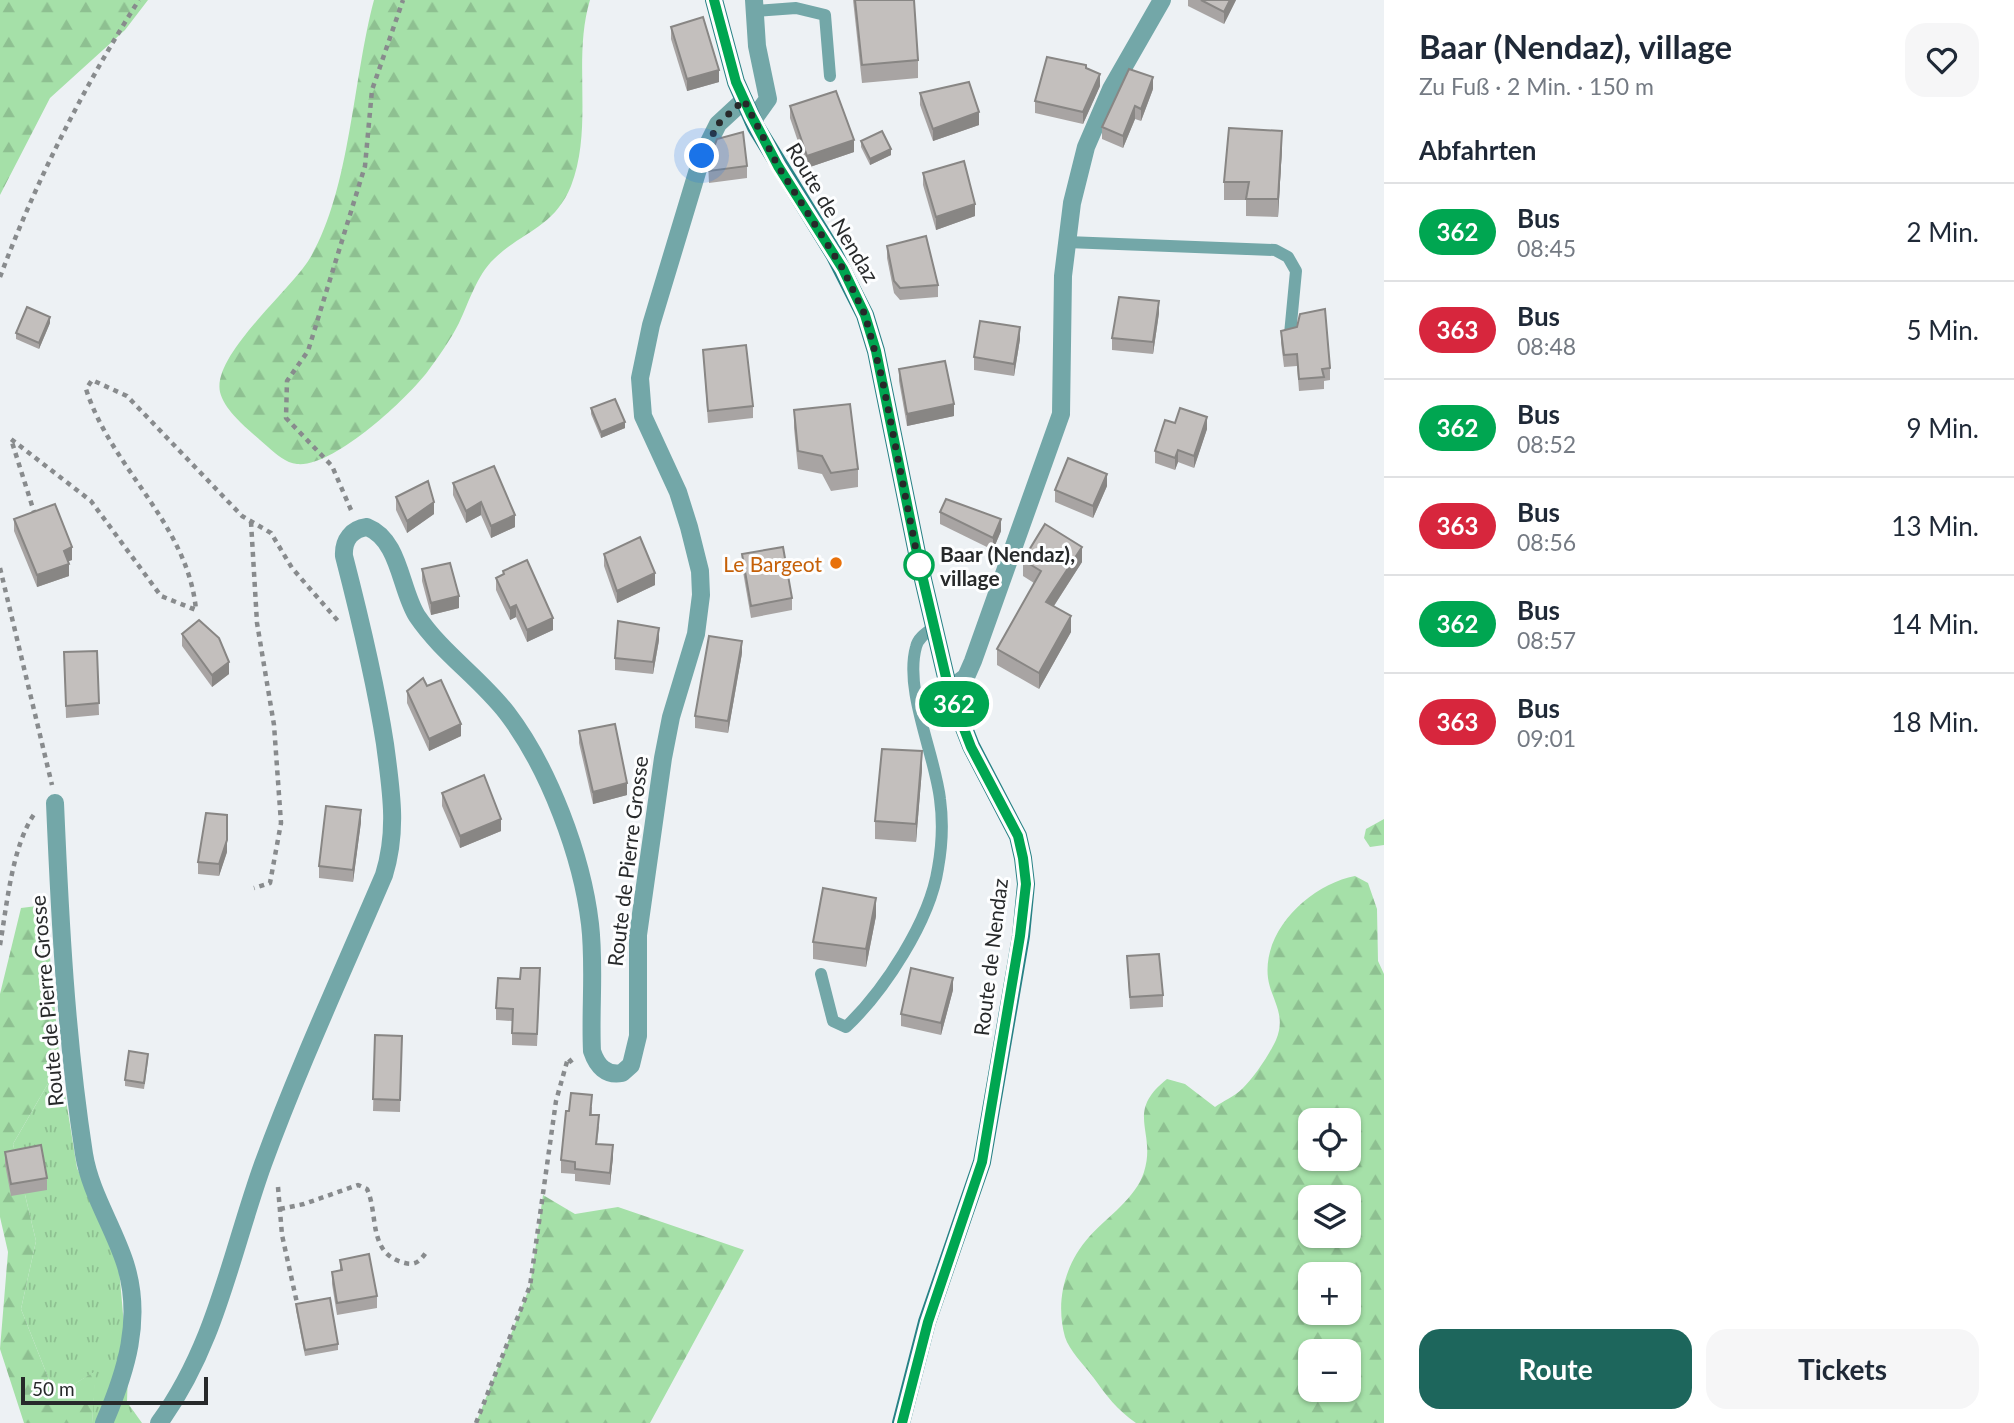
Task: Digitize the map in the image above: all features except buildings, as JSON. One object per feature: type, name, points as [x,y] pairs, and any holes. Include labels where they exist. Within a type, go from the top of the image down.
[{"type":"main road","name":"Route de Nendaz","points":[[714,0],[744,100],[753,120],[778,166],[843,269],[865,315],[876,351],[933,628],[949,690],[971,747],[1018,836],[1026,884],[1020,936],[982,1162],[928,1322],[901,1423]]},
{"type":"street","points":[[949,690],[966,677],[973,661],[1056,434],[1063,388],[1062,303],[1072,203],[1097,118],[1163,0]]},
{"type":"street","points":[[753,120],[768,99],[760,62],[755,6]]},
{"type":"street","name":"Route de Pierre Grosse","points":[[359,528],[367,527],[384,537],[419,618],[509,715],[543,775],[575,856],[588,910],[591,939],[592,1051],[604,1070],[622,1073],[631,1065],[638,1036],[638,935],[663,758],[671,717],[696,634],[701,595],[700,571],[690,527],[678,492],[643,416],[640,378],[651,325],[704,149],[723,118],[744,100]]},
{"type":"street","points":[[159,1423],[203,1347],[221,1302],[266,1156],[303,1062],[384,875],[393,847],[393,798],[376,683],[344,556],[348,538],[359,528]]},
{"type":"street","name":"Route de Pierre Grosse","points":[[55,803],[60,914],[85,1156],[126,1265],[132,1300],[131,1342],[124,1375],[104,1423]]},
{"type":"lane","points":[[755,6],[796,8],[825,15],[830,76]]},
{"type":"lane","points":[[1067,242],[1275,250],[1288,257],[1296,271],[1290,334]]},
{"type":"lane","points":[[821,974],[832,1021],[846,1027],[874,995],[905,950],[924,916],[934,889],[939,856],[940,800],[913,666],[919,640],[933,628]]},
{"type":"path","points":[[0,276],[17,232],[105,53],[139,0]]},
{"type":"path","points":[[359,528],[332,466],[286,418],[287,381],[308,351],[365,166],[372,90],[403,0]]},
{"type":"path","points":[[37,522],[11,439],[91,501],[161,596],[197,610],[194,589],[171,533],[94,416],[86,389],[92,380],[127,396],[242,516],[271,533],[292,568],[341,625]]},
{"type":"path","points":[[251,521],[257,623],[274,725],[281,824],[271,883],[254,888]]},
{"type":"path","points":[[0,568],[55,803],[42,808],[25,827],[0,945]]},
{"type":"path","points":[[477,1423],[530,1286],[556,1101],[568,1058],[576,1067]]},
{"type":"path","points":[[266,1156],[276,1170],[280,1209],[297,1303]]},
{"type":"path","points":[[280,1209],[304,1204],[358,1185],[367,1189],[371,1197],[374,1229],[385,1251],[408,1264],[421,1260],[427,1251]]},
{"type":"green space","points":[[0,0],[148,0],[125,30],[50,98],[0,195]]},
{"type":"green space","points":[[374,0],[590,0],[583,46],[578,163],[571,186],[556,211],[488,265],[452,335],[432,365],[404,398],[349,444],[312,462],[297,464],[278,455],[233,415],[220,392],[221,377],[240,342],[310,258],[323,231],[342,167]]},
{"type":"green space","points":[[1384,819],[1384,845],[1370,847],[1364,838],[1366,829]]},
{"type":"green space","points":[[1355,876],[1368,883],[1377,909],[1378,961],[1384,974],[1384,1423],[1136,1423],[1112,1402],[1067,1342],[1061,1310],[1068,1271],[1089,1237],[1128,1199],[1140,1181],[1147,1158],[1144,1113],[1154,1091],[1167,1079],[1185,1084],[1215,1107],[1242,1089],[1261,1066],[1276,1040],[1280,1022],[1268,978],[1268,960],[1273,943],[1293,912],[1322,888]]},
{"type":"green space","points":[[45,905],[60,1063],[13,1144],[36,1241],[21,1309],[55,1395],[96,1371],[92,1423],[24,1423],[0,1349],[8,1252],[0,1217],[0,994],[21,908]]},
{"type":"green space","points":[[60,1063],[77,1168],[118,1257],[128,1371],[127,1402],[142,1423],[92,1423],[95,1372],[55,1395],[21,1309],[36,1241],[13,1144]]},
{"type":"green space","points":[[543,1195],[575,1214],[618,1207],[744,1250],[650,1423],[476,1423],[530,1286]]},
{"type":"bus line","name":"362","points":[[714,0],[736,82],[758,131],[843,269],[865,315],[876,351],[933,628],[949,690],[971,747],[1018,836],[1023,858],[1026,884],[1020,936],[982,1162],[928,1322],[902,1423]]},
{"type":"place","name":"Le Bargeot","points":[[836,563]]},
{"type":"place","name":"Baar (Nendaz), village","points":[[919,565]]},
{"type":"route","points":[[702,156],[718,124],[744,100],[778,166],[849,281],[865,315],[876,351],[919,565]]}]
